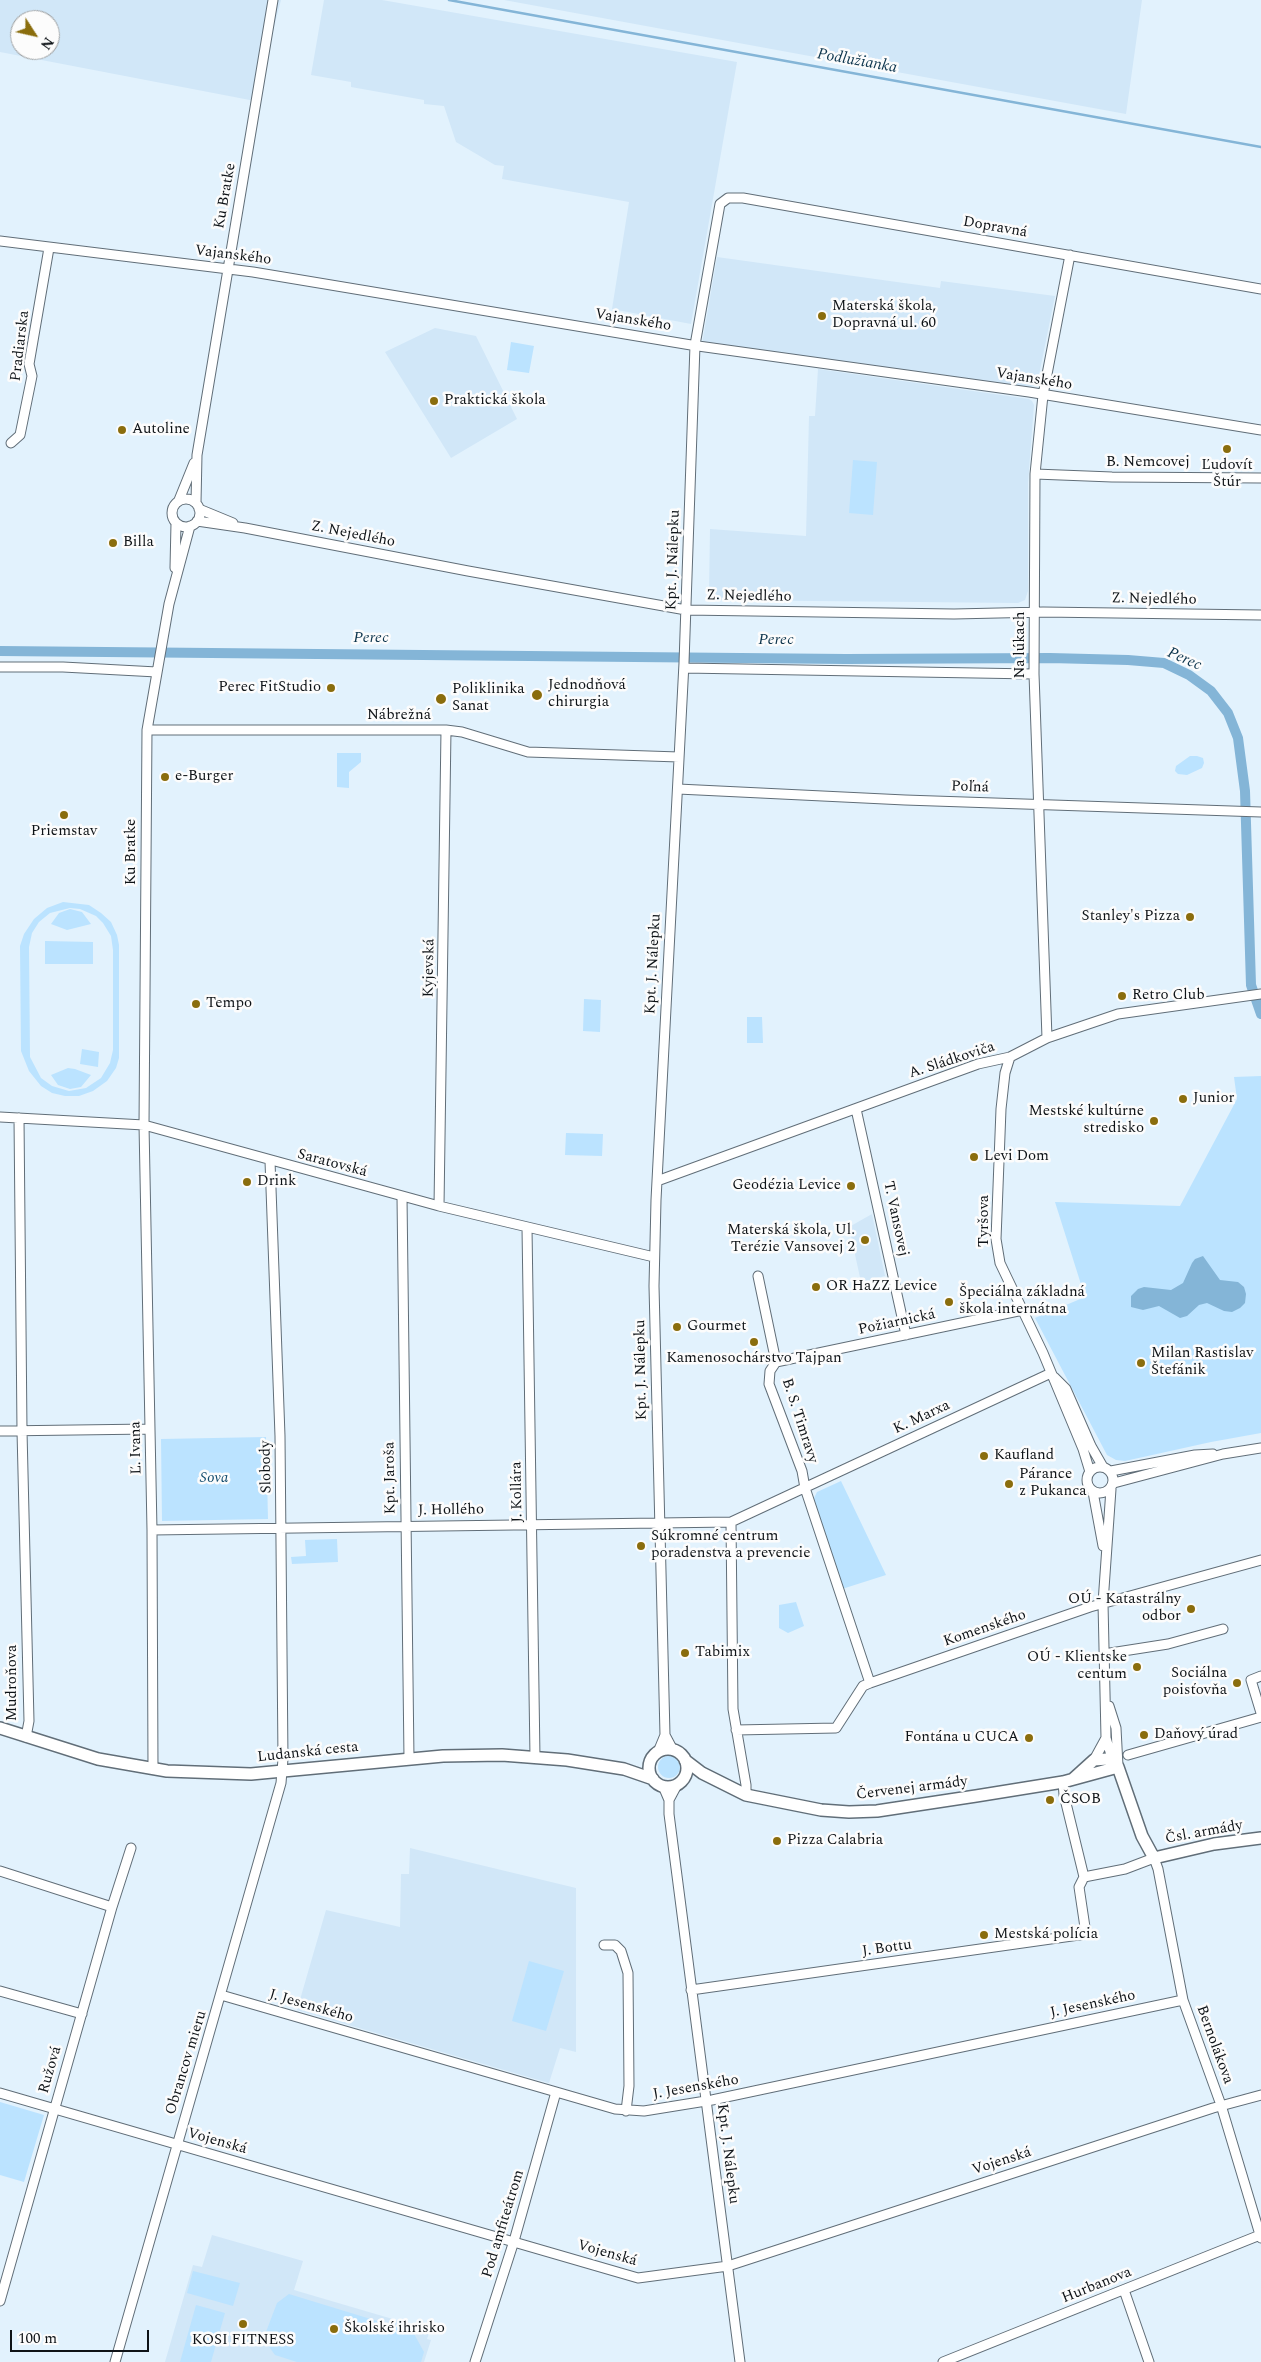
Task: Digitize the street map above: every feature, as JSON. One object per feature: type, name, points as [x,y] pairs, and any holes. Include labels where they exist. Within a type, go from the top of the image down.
[{"type":"street","name":"Ku Bratke","points":[[198,506],[197,456],[273,0]]},
{"type":"street","name":"Dopravná","points":[[725,199],[732,197],[743,198],[1261,289]]},
{"type":"street","name":"Kpt. J. Nálepku","points":[[658,1752],[664,1735],[654,1257],[657,1181],[685,651],[695,345],[718,209],[725,199]]},
{"type":"street","name":"Vajanského","points":[[0,241],[227,269],[695,345],[1043,395],[1261,430]]},
{"type":"street","name":"Pradiarska","points":[[11,443],[20,435],[32,376],[29,364],[50,248]]},
{"type":"street","name":"Na lúkach","points":[[1050,1037],[1038,804],[1034,671],[1035,474],[1043,395],[1070,255]]},
{"type":"street","name":"Ku Bratke","points":[[180,500],[197,456]]},
{"type":"street","name":"B. Nemcovej","points":[[1035,474],[1112,477],[1261,478]]},
{"type":"street","points":[[188,499],[198,506],[194,524],[182,526],[176,522],[172,510],[180,500],[188,499]]},
{"type":"street","name":"Z. Nejedlého","points":[[198,506],[245,528]]},
{"type":"street","name":"Ku Bratke","points":[[175,581],[176,522]]},
{"type":"street","name":"Ku Bratke","points":[[144,1126],[147,730],[161,647],[175,581],[194,524]]},
{"type":"street","name":"Z. Nejedlého","points":[[194,524],[245,528],[468,571],[686,610],[954,614],[1261,615]]},
{"type":"street","points":[[684,666],[1034,671]]},
{"type":"street","points":[[0,667],[63,667],[157,672]]},
{"type":"street","name":"Nábrežná","points":[[147,730],[446,730],[462,732],[528,752],[679,757]]},
{"type":"street","name":"Kyjevská","points":[[439,1206],[446,730]]},
{"type":"street","name":"Poľná","points":[[678,789],[1261,812]]},
{"type":"street","name":"A. Sládkoviča","points":[[657,1181],[983,1063],[1010,1057],[1050,1037],[1118,1014],[1261,994]]},
{"type":"street","name":"Tyršova","points":[[1010,1057],[1005,1073],[1001,1109],[996,1239],[1000,1262],[1044,1352],[1083,1449],[1090,1472]]},
{"type":"street","name":"T. Vansovej","points":[[856,1108],[906,1335]]},
{"type":"street","name":"Saratovská","points":[[0,1117],[144,1126],[439,1206],[654,1257]]},
{"type":"street","name":"Mudroňova","points":[[19,1118],[22,1431],[29,1721],[26,1737]]},
{"type":"street","name":"Ľ. Ivana","points":[[144,1126],[152,1530],[153,1769]]},
{"type":"street","name":"Slobody","points":[[270,1161],[282,1529],[282,1772]]},
{"type":"street","name":"Kpt. Jaroša","points":[[402,1196],[409,1758]]},
{"type":"street","name":"J. Kollára","points":[[526,1228],[535,1756]]},
{"type":"street","name":"B. S. Timravy","points":[[758,1276],[776,1362],[770,1371],[769,1384],[800,1468],[805,1488]]},
{"type":"street","name":"Požiarnická","points":[[776,1362],[1023,1310]]},
{"type":"street","name":"Tyršova","points":[[1051,1373],[1066,1389],[1091,1446],[1107,1469]]},
{"type":"street","name":"K. Marxa","points":[[660,1522],[731,1522],[1051,1373]]},
{"type":"street","points":[[0,1431],[150,1429]]},
{"type":"street","points":[[1105,1557],[1094,1492],[1087,1482],[1090,1472],[1098,1467],[1107,1469],[1195,1455],[1223,1454],[1261,1448]]},
{"type":"street","points":[[1094,1492],[1100,1494],[1112,1486],[1223,1454]]},
{"type":"street","points":[[1106,1738],[1094,1760],[1067,1781],[1064,1795],[1084,1877],[1125,1869],[1154,1858],[1142,1836],[1106,1738],[1107,1701],[1103,1603],[1105,1557],[1112,1486],[1107,1469]]},
{"type":"street","points":[[805,1488],[870,1683]]},
{"type":"street","name":"J. Hollého","points":[[152,1530],[660,1522]]},
{"type":"street","points":[[731,1522],[733,1706],[746,1784],[746,1795]]},
{"type":"street","name":"Komenského","points":[[736,1730],[836,1728],[863,1686],[870,1683],[1103,1603],[1261,1560]]},
{"type":"street","points":[[1104,1654],[1168,1644],[1223,1629]]},
{"type":"street","points":[[1261,1676],[1251,1680],[1261,1713]]},
{"type":"street","points":[[1107,1701],[1116,1728],[1118,1767]]},
{"type":"street","points":[[1128,1756],[1261,1717]]},
{"type":"street","name":"Ludanská cesta","points":[[0,1728],[98,1759],[153,1769],[223,1774],[282,1772],[409,1758],[464,1755],[535,1756],[624,1770],[652,1778]]},
{"type":"street","name":"Kpt. J. Nálepku","points":[[664,1735],[673,1750]]},
{"type":"street","points":[[680,1782],[687,1770],[685,1760],[679,1753],[673,1750],[658,1752],[650,1763],[650,1771],[652,1778],[662,1786],[680,1782],[702,1773]]},
{"type":"street","points":[[1094,1760],[1107,1759],[1118,1767]]},
{"type":"street","name":"Červenej armády","points":[[685,1760],[702,1773],[746,1795],[821,1810],[877,1811],[1067,1781],[1118,1767]]},
{"type":"street","name":"Ludanská cesta","points":[[624,1770],[650,1763]]},
{"type":"street","name":"Obrancov mieru","points":[[116,2362],[281,1786],[282,1772]]},
{"type":"street","name":"Kpt. J. Nálepku","points":[[669,1800],[680,1782]]},
{"type":"street","name":"Kpt. J. Nálepku","points":[[662,1786],[669,1800],[669,1814],[691,1990],[740,2362]]},
{"type":"street","name":"Čsl. armády","points":[[1154,1858],[1214,1844],[1261,1838]]},
{"type":"street","name":"Ružová","points":[[0,2301],[112,1907],[131,1848]]},
{"type":"street","name":"Bernolákova","points":[[1154,1858],[1158,1869],[1183,2000],[1221,2105],[1261,2236]]},
{"type":"street","points":[[0,1872],[112,1907]]},
{"type":"street","name":"J. Bottu","points":[[691,1990],[1086,1934],[1079,1887],[1084,1877]]},
{"type":"street","points":[[604,1945],[615,1945],[621,1951],[628,1973],[629,2086],[626,2111]]},
{"type":"street","points":[[0,1992],[82,2014]]},
{"type":"street","name":"J. Jesenského","points":[[221,1995],[626,2111],[644,2111],[706,2101],[1183,2000]]},
{"type":"street","name":"Pod amfiteátrom","points":[[475,2362],[514,2241],[556,2092]]},
{"type":"street","name":"Vojenská","points":[[0,2093],[638,2278],[728,2266],[1221,2105],[1261,2095]]},
{"type":"street","name":"Hurbanova","points":[[943,2362],[1261,2236]]},
{"type":"street","points":[[1124,2290],[1149,2362]]},
{"type":"shaded area","points":[[0,0],[281,0],[255,101],[42,60],[60,60],[60,10],[10,10],[10,54],[0,52]]},
{"type":"shaded area","points":[[324,0],[382,0],[737,62],[691,324],[612,309],[629,202],[502,179],[504,166],[495,165],[456,142],[444,106],[424,104],[424,100],[351,87],[351,82],[311,75]]},
{"type":"shaded area","points":[[504,0],[1142,0],[1126,114]]},
{"type":"shaded area","name":"Materská škola, Dopravná ul. 60","points":[[717,257],[940,288],[941,281],[1055,296],[1037,385],[1027,388],[702,344]]},
{"type":"shaded area","points":[[435,328],[476,336],[517,419],[451,458],[385,352]]},
{"type":"shaded area","points":[[818,369],[1029,399],[1032,401],[1034,405],[1028,483],[1028,591],[1025,600],[1018,603],[714,600],[709,592],[710,529],[806,536],[809,416],[815,416]]},
{"type":"shaded area","name":"Materská škola, Ul. Terézie Vansovej 2","points":[[872,1214],[885,1276],[861,1282],[849,1227]]},
{"type":"shaded area","points":[[1203,1256],[1220,1280],[1238,1282],[1244,1287],[1246,1294],[1245,1303],[1240,1308],[1232,1312],[1224,1311],[1207,1303],[1199,1305],[1187,1316],[1180,1318],[1159,1306],[1143,1310],[1131,1307],[1131,1296],[1138,1289],[1144,1287],[1171,1290],[1183,1283],[1192,1263],[1195,1259]]},
{"type":"shaded area","points":[[410,1848],[576,1888],[576,2052],[560,2048],[549,2083],[297,2010],[326,1910],[400,1927],[401,1874],[409,1874]]},
{"type":"shaded area","points":[[212,2235],[303,2261],[294,2290],[430,2330],[427,2339],[431,2340],[424,2362],[165,2362],[193,2265],[202,2267]]},
{"type":"green space","points":[[511,342],[534,346],[529,373],[507,370]]},
{"type":"green space","points":[[853,460],[877,462],[873,515],[849,513]]},
{"type":"green space","points":[[337,753],[361,753],[361,762],[349,772],[349,788],[337,787]]},
{"type":"green space","points":[[1190,756],[1203,758],[1202,768],[1187,775],[1178,774],[1175,771],[1176,766]]},
{"type":"green space","points":[[63,902],[89,905],[111,922],[119,945],[119,1058],[116,1068],[107,1081],[93,1091],[79,1096],[65,1096],[52,1093],[41,1086],[29,1071],[21,1051],[20,946],[24,934],[34,919],[47,908]],"holes":[[[70,908],[80,909],[96,916],[111,936],[113,950],[113,1050],[110,1063],[101,1078],[86,1088],[69,1091],[52,1086],[41,1078],[30,1057],[29,947],[32,933],[39,922],[50,913]]]},
{"type":"green space","points":[[70,909],[82,912],[91,924],[67,930],[51,924],[59,913]]},
{"type":"green space","points":[[45,941],[93,942],[93,964],[45,964]]},
{"type":"green space","points":[[584,999],[601,1000],[600,1032],[583,1031]]},
{"type":"green space","points":[[747,1017],[762,1017],[763,1043],[747,1043]]},
{"type":"green space","points":[[82,1049],[99,1052],[98,1067],[80,1064]]},
{"type":"green space","points":[[68,1068],[91,1075],[81,1087],[70,1089],[58,1085],[51,1075]]},
{"type":"green space","points":[[1261,1076],[1261,1433],[1125,1461],[1116,1460],[1107,1455],[1035,1318],[1085,1297],[1055,1202],[1180,1206],[1237,1099],[1234,1077]]},
{"type":"green space","points":[[566,1133],[603,1134],[602,1156],[565,1155]]},
{"type":"green space","name":"Sova","points":[[266,1437],[268,1519],[162,1521],[161,1439]]},
{"type":"green space","points":[[841,1481],[886,1575],[842,1589],[814,1504],[817,1492]]},
{"type":"green space","points":[[337,1539],[338,1562],[292,1564],[291,1557],[306,1556],[305,1540]]},
{"type":"green space","points":[[796,1602],[804,1626],[788,1633],[779,1628],[779,1605]]},
{"type":"green space","points":[[669,1756],[679,1763],[680,1767],[673,1777],[669,1778],[659,1771],[658,1767],[665,1757]]},
{"type":"green space","points":[[529,1961],[564,1971],[546,2031],[512,2021]]},
{"type":"green space","points":[[0,2102],[44,2115],[24,2182],[0,2175]]},
{"type":"green space","points":[[193,2271],[240,2283],[233,2306],[187,2293]]},
{"type":"green space","name":"Školské ihrisko","points":[[289,2294],[413,2332],[424,2352],[421,2362],[297,2362],[275,2355],[267,2344],[266,2332],[277,2303]]},
{"type":"green space","points":[[196,2305],[225,2313],[211,2362],[180,2362]]},
{"type":"waterway","name":"Podlužianka","points":[[449,0],[1261,147]]},
{"type":"waterway","name":"Perec","points":[[0,651],[846,659],[1050,658],[1164,663],[1189,675],[1211,691],[1228,713],[1238,738],[1245,791],[1251,985],[1261,1014]]},
{"type":"place","name":"Materská škola, Dopravná ul. 60","points":[[822,316]]},
{"type":"place","name":"Praktická škola","points":[[434,401]]},
{"type":"place","name":"Autoline","points":[[122,430]]},
{"type":"place","name":"Ľudovít Štúr","points":[[1227,449]]},
{"type":"place","name":"Billa","points":[[113,543]]},
{"type":"place","name":"Perec FitStudio","points":[[331,688]]},
{"type":"place","name":"Jednodňová chirurgia","points":[[537,695]]},
{"type":"place","name":"Poliklinika Sanat","points":[[441,699]]},
{"type":"place","name":"e-Burger","points":[[165,777]]},
{"type":"place","name":"Priemstav","points":[[64,815]]},
{"type":"place","name":"Stanley's Pizza","points":[[1190,917]]},
{"type":"place","name":"Retro Club","points":[[1122,996]]},
{"type":"place","name":"Tempo","points":[[196,1004]]},
{"type":"place","name":"Junior","points":[[1183,1099]]},
{"type":"place","name":"Mestské kultúrne stredisko","points":[[1154,1121]]},
{"type":"place","name":"Levi Dom","points":[[974,1157]]},
{"type":"place","name":"Drink","points":[[247,1182]]},
{"type":"place","name":"Geodézia Levice","points":[[851,1186]]},
{"type":"place","name":"Materská škola, Ul. Terézie Vansovej 2","points":[[865,1240]]},
{"type":"place","name":"OR HaZZ Levice","points":[[816,1287]]},
{"type":"place","name":"Špeciálna základná škola internátna","points":[[949,1302]]},
{"type":"place","name":"Gourmet","points":[[677,1327]]},
{"type":"place","name":"Kamenosochárstvo Tajpan","points":[[754,1342]]},
{"type":"place","name":"Milan Rastislav Štefánik","points":[[1141,1363]]},
{"type":"place","name":"Kaufland","points":[[984,1456]]},
{"type":"place","name":"Párance z Pukanca","points":[[1009,1484]]},
{"type":"place","name":"Súkromné centrum poradenstva a prevencie","points":[[641,1546]]},
{"type":"place","name":"OÚ - Katastrálny odbor","points":[[1191,1609]]},
{"type":"place","name":"Tabimix","points":[[685,1653]]},
{"type":"place","name":"OÚ - Klientske centum","points":[[1137,1667]]},
{"type":"place","name":"Sociálna poisťovňa","points":[[1237,1683]]},
{"type":"place","name":"Daňový úrad","points":[[1144,1735]]},
{"type":"place","name":"Fontána u CUCA","points":[[1029,1738]]},
{"type":"place","name":"ČSOB","points":[[1050,1800]]},
{"type":"place","name":"Pizza Calabria","points":[[777,1841]]},
{"type":"place","name":"Mestská polícia","points":[[984,1935]]},
{"type":"place","name":"KOSI FITNESS","points":[[243,2324]]},
{"type":"place","name":"Školské ihrisko","points":[[334,2329]]}]
